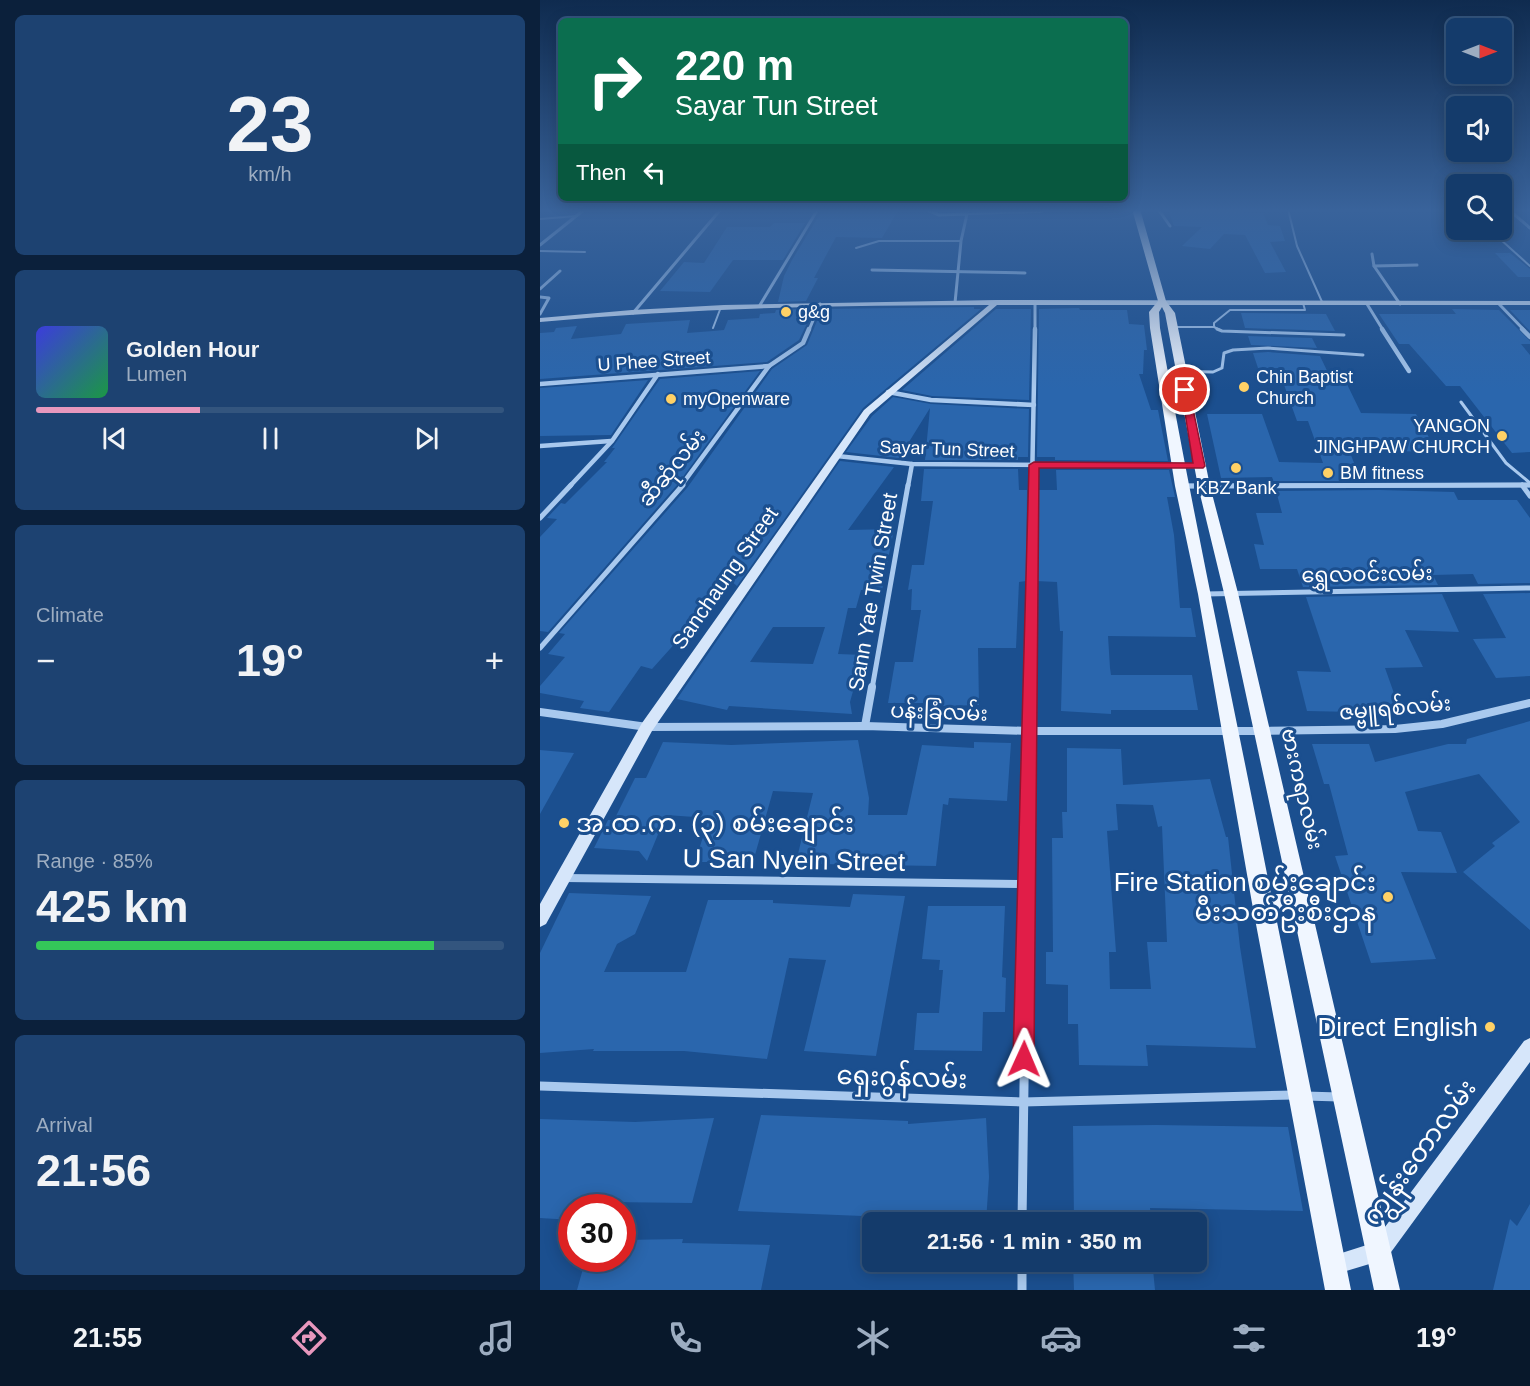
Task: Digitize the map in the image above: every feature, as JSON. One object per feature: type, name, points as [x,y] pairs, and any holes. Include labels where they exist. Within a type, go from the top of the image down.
[{"type":"main road","name":"ဗားကရာလမ်း","points":[[1153,269],[1162,301],[1170,313],[1203,486],[1231,593],[1387,1290]]},
{"type":"main road","points":[[540,320],[760,305],[1162,301],[1305,309],[1323,304],[1530,303]]},
{"type":"main road","name":"ဗားကရာလမ်း","points":[[1162,301],[1154,312],[1181,486],[1205,594],[1229,731],[1338,1290]]},
{"type":"main road","name":"Sanchaung Street","points":[[540,919],[647,727],[867,412],[996,302]]},
{"type":"main road","points":[[1262,903],[1300,903]]},
{"type":"main road","name":"ကျွန်းတောလမ်း","points":[[1333,1264],[1379,1252],[1530,1047]]},
{"type":"street","points":[[633,313],[670,269]]},
{"type":"street","points":[[760,305],[782,269]]},
{"type":"street","points":[[1376,269],[1400,304]]},
{"type":"street","points":[[872,270],[1025,273]]},
{"type":"street","points":[[955,303],[958,270]]},
{"type":"street","points":[[540,289],[542,284],[560,271]]},
{"type":"street","points":[[540,297],[549,298],[540,314]]},
{"type":"street","points":[[1022,1212],[1035,302]]},
{"type":"street","name":"ဆီဆုံလမ်း","points":[[540,648],[698,466],[769,366],[803,343],[820,304]]},
{"type":"street","points":[[1367,304],[1410,371]]},
{"type":"street","points":[[1499,304],[1530,337]]},
{"type":"street","name":"U Phee Street","points":[[540,384],[769,366]]},
{"type":"street","points":[[540,518],[612,441],[658,374]]},
{"type":"street","points":[[888,392],[931,400],[1034,405]]},
{"type":"street","points":[[540,446],[612,441]]},
{"type":"street","name":"Sayar Tun Street","points":[[837,456],[912,464],[1199,466]]},
{"type":"street","name":"Sann Yae Twin Street","points":[[866,726],[912,464]]},
{"type":"street","points":[[1181,486],[1530,484]]},
{"type":"street","points":[[1522,485],[1530,496]]},
{"type":"street","name":"ရွှေလဝင်းလမ်း","points":[[1205,594],[1530,588]]},
{"type":"street","name":"ဇမ္ဗူရစ်လမ်း","points":[[1229,731],[1395,729],[1442,724],[1530,703]]},
{"type":"street","name":"ပန်းခြံလမ်း","points":[[540,712],[647,727],[866,726],[1029,731],[1229,731]]},
{"type":"street","name":"U San Nyein Street","points":[[561,878],[1026,884]]},
{"type":"street","name":"ရှေးဂွန်လမ်း","points":[[540,1086],[1023,1102],[1299,1095],[1343,1097]]},
{"type":"street","points":[[1022,1272],[1022,1290]]},
{"type":"lane","points":[[1307,269],[1323,304]]},
{"type":"lane","points":[[713,328],[721,308]]},
{"type":"lane","points":[[1214,327],[1214,324],[1230,310],[1305,309]]},
{"type":"lane","points":[[1172,327],[1214,327],[1222,331],[1344,335]]},
{"type":"lane","points":[[1164,371],[1213,372],[1222,368],[1224,353],[1228,350],[1240,349],[1305,350],[1363,355]]},
{"type":"lane","points":[[1461,402],[1506,462],[1530,484]]},
{"type":"building","points":[[678,269],[726,269],[710,292],[660,291]]},
{"type":"building","points":[[787,269],[819,269],[814,278],[818,278],[806,301],[778,302]]},
{"type":"building","points":[[1263,269],[1285,269],[1286,272],[1265,273]]},
{"type":"building","points":[[1511,269],[1530,269],[1530,277],[1518,277]]},
{"type":"building","points":[[974,307],[974,309],[981,309],[863,408],[737,586],[731,581],[652,669],[641,666],[609,712],[580,708],[584,701],[540,693],[540,686],[565,657],[548,654],[565,634],[559,633],[687,488],[772,369],[807,345],[822,309]]},
{"type":"building","points":[[1079,308],[1080,310],[1127,310],[1129,324],[1144,325],[1147,350],[1144,350],[1143,374],[1139,374],[1151,410],[1158,410],[1168,461],[1055,460],[1055,457],[1037,457],[1039,309]]},
{"type":"building","points":[[814,309],[799,340],[767,362],[540,379],[540,333],[554,332],[556,328],[577,326],[571,339],[621,334],[626,324],[690,320],[687,333],[724,330],[728,320],[759,318],[760,314],[775,313],[776,310]]},
{"type":"building","points":[[996,309],[1031,309],[1029,400],[932,396],[902,390]]},
{"type":"building","points":[[1452,309],[1499,310],[1530,341],[1530,344],[1521,344],[1530,355],[1530,452],[1512,453],[1460,386],[1446,386],[1409,344],[1399,344],[1379,314],[1456,314]]},
{"type":"building","points":[[1510,310],[1530,310],[1530,331],[1525,326]]},
{"type":"building","points":[[1241,313],[1326,314],[1335,331],[1245,328]]},
{"type":"building","points":[[1248,336],[1312,338],[1317,348],[1251,345]]},
{"type":"building","points":[[1253,353],[1320,356],[1331,379],[1345,380],[1361,413],[1416,414],[1437,452],[1349,450],[1361,481],[1273,481],[1272,477],[1221,478],[1207,414],[1262,414],[1279,462],[1323,463],[1308,421],[1297,421],[1278,368],[1258,368]]},
{"type":"building","points":[[760,371],[677,485],[548,632],[540,631],[540,537],[557,519],[547,518],[561,503],[565,504],[607,462],[604,462],[615,448],[612,448],[660,379]]},
{"type":"building","points":[[648,380],[611,435],[540,436],[540,388]]},
{"type":"building","points":[[893,397],[931,404],[1029,409],[1028,457],[1018,457],[1018,460],[925,460],[930,408],[899,458],[846,452],[872,416]]},
{"type":"building","points":[[840,461],[894,467],[848,530],[894,529],[882,590],[861,590],[856,608],[848,608],[838,654],[863,655],[850,702],[852,714],[729,706],[727,710],[677,699]],"holes":[[[773,627],[825,627],[813,664],[750,662]]]},
{"type":"building","points":[[924,469],[1018,469],[1019,490],[1027,490],[1026,581],[1019,582],[1016,648],[978,648],[979,705],[888,703],[895,662],[913,662],[921,610],[911,610],[912,589],[908,590],[912,565],[924,565],[933,501],[921,501]]},
{"type":"building","points":[[1056,470],[1169,470],[1175,497],[1167,497],[1174,535],[1180,608],[1191,608],[1196,637],[1108,636],[1110,668],[1111,675],[1192,675],[1198,710],[1111,710],[1111,714],[1061,711],[1063,631],[1060,631],[1057,582],[1036,581],[1037,490],[1057,490]]},
{"type":"building","points":[[1276,491],[1454,492],[1458,500],[1517,500],[1530,518],[1530,583],[1478,584],[1473,574],[1433,575],[1438,585],[1303,587],[1297,569],[1260,569],[1254,544],[1264,545],[1256,513],[1282,513]]},
{"type":"building","points":[[1530,593],[1530,676],[1496,678],[1473,639],[1506,638],[1483,594]]},
{"type":"building","points":[[1442,594],[1459,632],[1405,630],[1423,667],[1385,668],[1401,713],[1307,711],[1297,671],[1331,672],[1306,597]]},
{"type":"building","points":[[1530,721],[1530,930],[1463,872],[1495,846],[1492,843],[1520,822],[1479,774],[1405,792],[1418,831],[1441,832],[1457,873],[1401,872],[1436,959],[1371,963],[1335,856],[1348,855],[1329,784],[1324,784],[1312,744],[1369,744],[1375,762],[1448,744],[1466,744],[1467,739]]},
{"type":"building","points":[[858,740],[869,798],[868,815],[907,815],[922,745],[974,748],[974,742],[1011,743],[1007,801],[949,798],[948,805],[943,804],[936,866],[820,864],[820,867],[795,866],[813,793],[773,791],[753,862],[695,862],[709,818],[666,815],[647,861],[639,851],[594,848],[608,820],[614,820],[635,778],[646,778],[663,742],[731,745]]},
{"type":"building","points":[[1067,748],[1121,749],[1123,785],[1210,779],[1226,837],[1228,837],[1240,947],[1256,1048],[1146,1045],[1148,1066],[1079,1065],[1078,1024],[1068,1024],[1068,985],[1046,984],[1046,952],[1053,952],[1052,838],[1063,838],[1062,812],[1067,812]],"holes":[[[1116,804],[1153,805],[1158,827],[1162,826],[1167,942],[1147,942],[1151,989],[1110,989],[1109,952],[1116,952],[1107,831],[1118,830]]]},
{"type":"building","points":[[540,750],[574,753],[540,814]]},
{"type":"building","points":[[569,893],[651,896],[635,934],[617,944],[604,972],[686,972],[708,900],[773,900],[773,903],[850,907],[853,894],[905,896],[876,1056],[804,1051],[826,960],[789,958],[767,1059],[684,1051],[593,1051],[594,1049],[540,1053],[540,953]]},
{"type":"building","points":[[928,906],[1005,906],[1002,977],[1006,978],[1005,1012],[983,1012],[982,1051],[914,1050],[917,1013],[939,1013],[943,970],[939,970],[940,960],[922,959]]},
{"type":"building","points":[[761,1115],[908,1121],[908,1124],[986,1118],[989,1177],[987,1212],[862,1212],[862,1216],[738,1211]]},
{"type":"building","points":[[714,1118],[692,1203],[636,1202],[636,1194],[558,1194],[558,1219],[540,1218],[540,1119],[635,1122]]},
{"type":"building","points":[[1073,1126],[1288,1127],[1303,1211],[1150,1208],[1150,1212],[1074,1212]]},
{"type":"building","points":[[1530,1204],[1530,1290],[1493,1290],[1510,1219],[1517,1226]]},
{"type":"building","points":[[683,1239],[682,1243],[770,1245],[761,1290],[577,1290],[582,1272],[636,1272],[636,1240]]},
{"type":"building","points":[[1073,1272],[1153,1272],[1155,1290],[1074,1290]]},
{"type":"place","name":"g&g","points":[[786,312]]},
{"type":"place","name":"Chin Baptist Church","points":[[1244,387]]},
{"type":"place","name":"myOpenware","points":[[671,399]]},
{"type":"place","name":"YANGON JINGHPAW CHURCH","points":[[1502,436]]},
{"type":"place","name":"KBZ Bank","points":[[1236,468]]},
{"type":"place","name":"BM fitness","points":[[1328,473]]},
{"type":"place","name":"အ.ထ.က. (၃) စမ်းချောင်း","points":[[564,823]]},
{"type":"place","name":"Fire Station စမ်းချောင်း မီးသတ်ဦးစီးဌာန","points":[[1388,897]]},
{"type":"place","name":"Direct English","points":[[1490,1027]]},
{"type":"route","points":[[1024,1059],[1034,465],[1199,466],[1185,390]]}]
